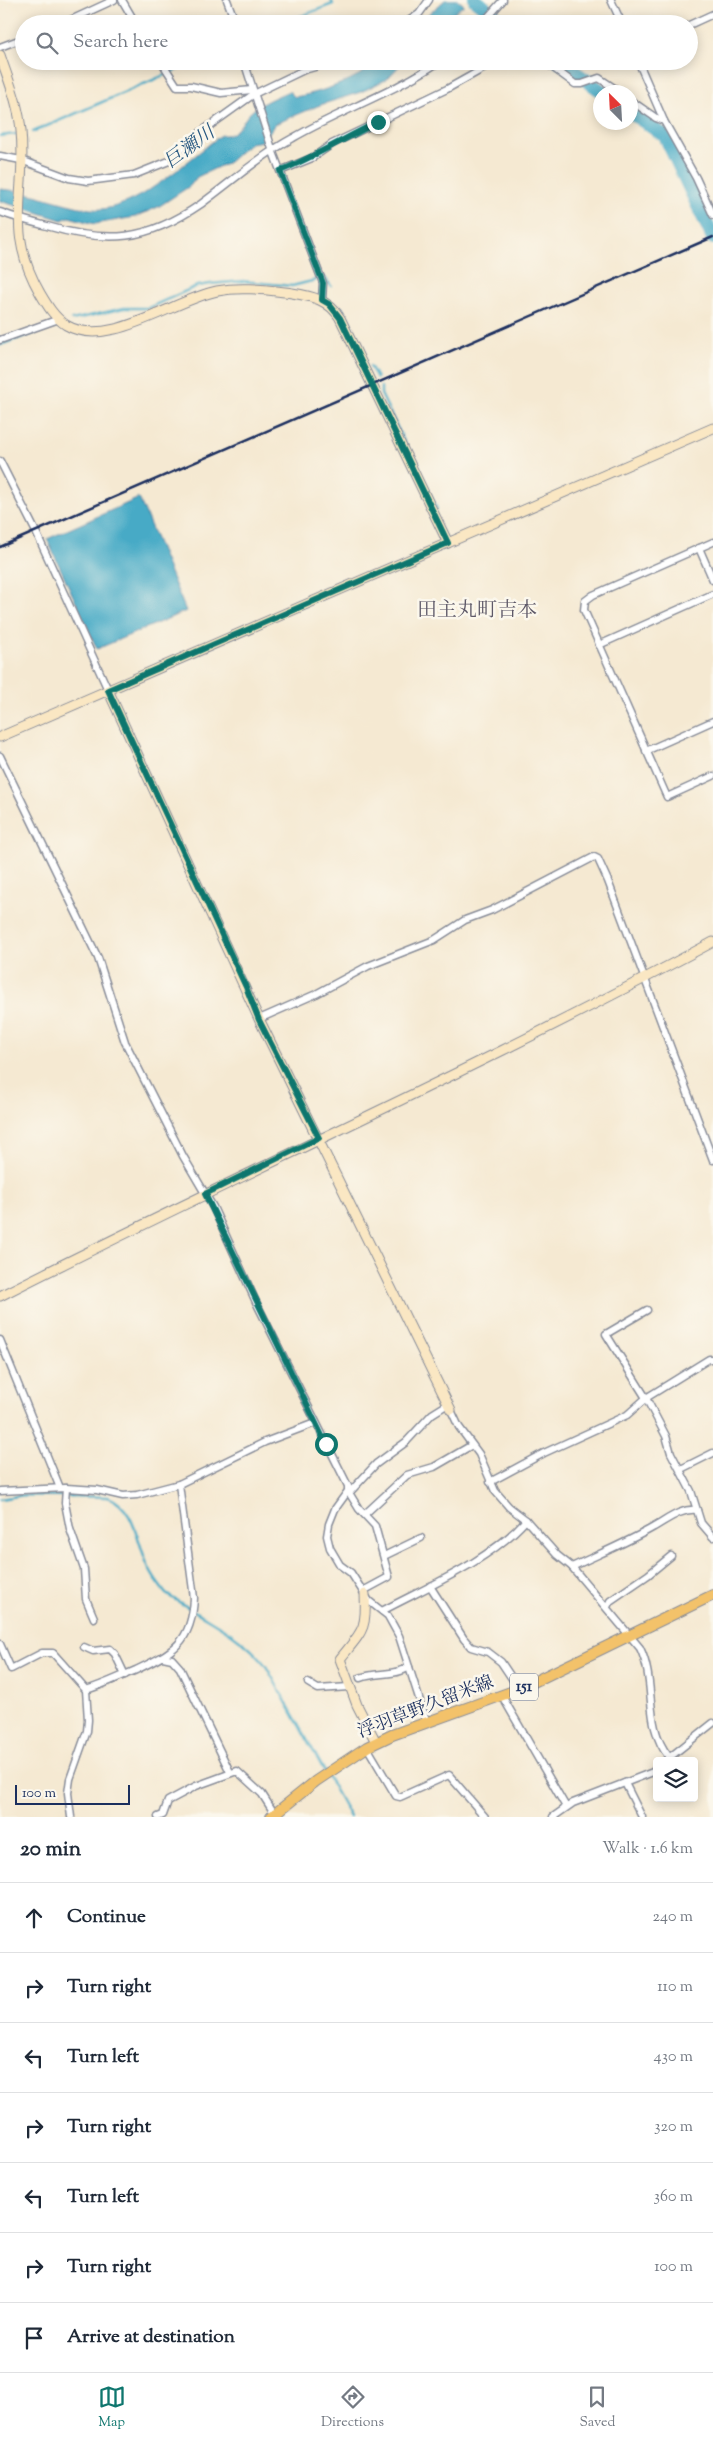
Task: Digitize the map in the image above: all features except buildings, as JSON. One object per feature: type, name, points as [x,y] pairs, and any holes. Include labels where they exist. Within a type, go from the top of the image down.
[{"type":"main road","name":"浮羽草野久留米線","points":[[274,1816],[327,1773],[372,1744],[519,1689],[713,1595]]},
{"type":"street","points":[[82,15],[114,0]]},
{"type":"street","points":[[122,0],[131,15]]},
{"type":"street","points":[[227,0],[233,15]]},
{"type":"street","points":[[418,15],[429,0]]},
{"type":"street","points":[[489,15],[503,0]]},
{"type":"street","points":[[612,0],[618,15]]},
{"type":"street","points":[[698,21],[713,14]]},
{"type":"street","points":[[0,47],[15,41]]},
{"type":"street","points":[[0,55],[19,116],[21,163],[18,218],[20,244],[28,271],[44,301],[59,319],[79,330],[101,332],[125,326],[196,296],[229,289],[261,289],[322,300],[329,304],[340,318],[448,543]]},
{"type":"street","points":[[167,70],[177,86],[191,86],[221,93],[253,92]]},
{"type":"street","points":[[247,70],[272,150],[323,283],[322,300]]},
{"type":"street","points":[[0,156],[69,178],[88,181],[134,174],[169,161],[201,132],[253,92],[304,70]]},
{"type":"street","points":[[0,212],[93,237],[128,236],[187,213],[272,150],[300,134],[376,99],[425,70]]},
{"type":"street","points":[[280,171],[312,158],[332,144],[447,89],[481,70]]},
{"type":"street","points":[[557,70],[576,84],[582,84],[599,78],[610,85]]},
{"type":"street","points":[[642,70],[664,121],[696,178],[713,215]]},
{"type":"street","points":[[638,106],[656,118],[664,121]]},
{"type":"street","points":[[0,340],[59,319]]},
{"type":"street","points":[[0,737],[713,428]]},
{"type":"street","points":[[0,461],[36,532],[246,987],[259,1020],[319,1138],[449,1407],[472,1446],[479,1454],[490,1482],[509,1507],[526,1520],[557,1555],[572,1567],[640,1648],[645,1659],[654,1729],[666,1757]]},
{"type":"street","points":[[713,542],[594,595],[586,602],[584,610],[667,797],[713,776]]},
{"type":"street","points":[[699,548],[713,580]]},
{"type":"street","points":[[600,645],[713,594]]},
{"type":"street","points":[[646,751],[713,721]]},
{"type":"street","points":[[0,756],[100,963],[125,1042],[183,1156],[205,1194],[315,1423],[348,1486],[348,1491],[359,1509],[375,1526],[390,1577],[364,1593]]},
{"type":"street","points":[[259,1020],[316,994],[368,966],[434,940],[465,920],[492,910],[594,857],[598,859],[608,881],[713,1160]]},
{"type":"street","points":[[0,1296],[319,1138],[554,1026],[713,942]]},
{"type":"street","points":[[647,1310],[606,1334],[646,1398],[666,1436],[671,1453],[692,1491],[704,1528],[713,1537]]},
{"type":"street","points":[[0,1340],[64,1489],[70,1529],[84,1569],[86,1600],[94,1618]]},
{"type":"street","points":[[490,1482],[544,1453],[627,1415],[646,1398],[713,1359]]},
{"type":"street","points":[[427,1723],[400,1636],[388,1616],[369,1601],[351,1573],[334,1558],[327,1536],[334,1509],[348,1491],[351,1491],[376,1464],[406,1442],[432,1414],[449,1407]]},
{"type":"street","points":[[0,1491],[97,1490],[122,1496],[179,1484],[265,1442],[315,1423]]},
{"type":"street","points":[[365,1514],[407,1476],[434,1467],[472,1446]]},
{"type":"street","points":[[681,1469],[713,1452]]},
{"type":"street","points":[[86,1690],[125,1675],[163,1657],[180,1643],[188,1629],[194,1613],[192,1577],[179,1484]]},
{"type":"street","points":[[572,1567],[654,1528],[669,1518],[690,1509],[697,1510]]},
{"type":"street","points":[[382,1611],[430,1586],[508,1538],[526,1520]]},
{"type":"street","points":[[384,1556],[421,1538]]},
{"type":"street","points":[[607,1608],[610,1601],[648,1575],[671,1556]]},
{"type":"street","points":[[430,1586],[464,1639],[471,1647],[488,1652],[501,1662],[519,1689]]},
{"type":"street","points":[[364,1593],[366,1618],[364,1627],[340,1659],[372,1744],[396,1796],[400,1797],[449,1775],[486,1817]]},
{"type":"street","points":[[0,1644],[11,1669],[42,1653],[53,1653],[86,1690],[87,1732],[70,1779],[68,1793],[71,1817]]},
{"type":"street","points":[[84,1647],[93,1651],[110,1649],[115,1654],[125,1675]]},
{"type":"street","points":[[163,1657],[172,1659],[180,1668],[230,1772]]},
{"type":"street","points":[[360,1678],[384,1672],[403,1671],[409,1667]]},
{"type":"street","points":[[308,1683],[318,1689],[349,1687]]},
{"type":"street","points":[[502,1696],[566,1807]]},
{"type":"street","points":[[670,1757],[713,1723]]},
{"type":"street","points":[[553,1817],[566,1807],[653,1770]]},
{"type":"street","points":[[158,1817],[163,1815],[168,1801],[230,1772],[237,1771],[262,1794],[274,1816]]},
{"type":"street","points":[[625,1783],[642,1817]]},
{"type":"water","points":[[445,0],[458,0],[464,5],[451,15],[428,15]]},
{"type":"water","points":[[367,70],[396,70],[387,79],[361,92],[320,105],[275,124],[263,141],[250,143],[229,162],[197,177],[190,186],[158,207],[135,217],[95,224],[69,217],[62,220],[0,201],[0,189],[23,192],[90,209],[106,209],[124,203],[141,195],[177,171],[221,135],[234,132],[252,111],[273,98],[289,91],[295,97],[306,95],[329,88]]},
{"type":"water","points":[[139,498],[186,611],[97,649],[47,539]]},
{"type":"waterway","points":[[304,15],[333,4],[331,0]]},
{"type":"waterway","points":[[475,0],[494,15]]},
{"type":"waterway","points":[[33,132],[176,70]]},
{"type":"waterway","points":[[572,70],[593,85]]},
{"type":"waterway","points":[[638,117],[665,136],[713,238]]},
{"type":"waterway","points":[[0,136],[16,134]]},
{"type":"waterway","points":[[325,278],[331,286]]},
{"type":"waterway","points":[[72,320],[124,308],[148,308],[197,286],[243,281],[292,286],[316,280]]},
{"type":"waterway","points":[[342,308],[360,345]]},
{"type":"waterway","points":[[0,345],[57,325]]},
{"type":"waterway","points":[[370,366],[377,378]]},
{"type":"waterway","points":[[381,387],[381,394],[437,509]]},
{"type":"waterway","points":[[0,1499],[24,1495],[108,1497],[117,1502],[125,1509],[130,1518],[151,1572],[166,1594],[245,1644],[266,1666],[325,1772]]},
{"type":"waterway","points":[[328,1777],[350,1817]]},
{"type":"railway","points":[[0,547],[713,237]]},
{"type":"district","name":"田主丸町吉本","points":[[477,611]]},
{"type":"route","points":[[326,1444],[256,1302],[213,1207],[205,1194],[319,1138],[259,1020],[246,987],[108,690],[448,543],[340,318],[336,311],[322,300],[323,283],[280,171],[312,158],[332,144],[378,122]]},
{"type":"water label","name":"巨瀬川","points":[[190,148]]}]
